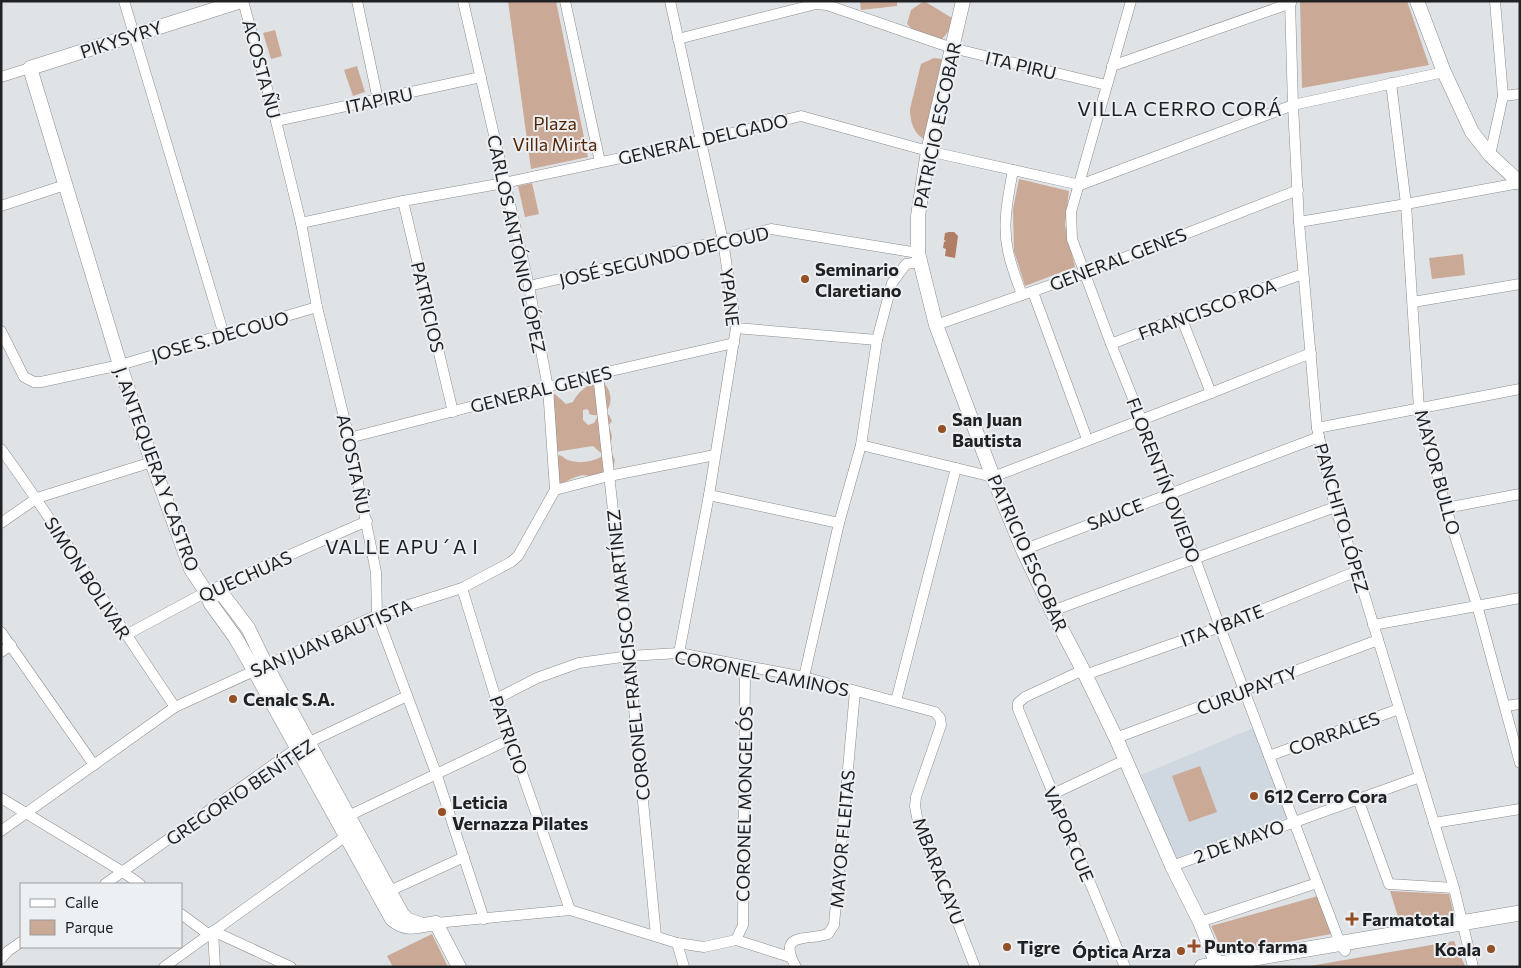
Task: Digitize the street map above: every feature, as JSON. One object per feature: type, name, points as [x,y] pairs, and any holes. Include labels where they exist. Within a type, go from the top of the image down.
[{"type":"main road","points":[[1464,927],[1520,913]]},
{"type":"main road","points":[[1202,967],[1343,947],[1464,927],[1520,922]]},
{"type":"main road","points":[[1249,967],[1343,947]]},
{"type":"street","points":[[124,1],[224,334]]},
{"type":"street","name":"PIKYSYRY","points":[[1,77],[242,1]]},
{"type":"street","name":"ACOSTA ÑU","points":[[242,1],[276,121],[301,223],[317,307],[349,438],[376,572],[377,615],[436,773],[484,918]]},
{"type":"street","points":[[357,1],[378,100]]},
{"type":"street","name":"CARLOS ANTÓNIO LÓPEZ","points":[[462,1],[528,286],[548,388],[555,490]]},
{"type":"street","points":[[564,1],[600,162]]},
{"type":"street","name":"YPANE","points":[[670,1],[723,241],[736,328],[709,495],[679,653]]},
{"type":"street","name":"PATRICIO ESCOBAR","points":[[963,1],[928,151],[918,216],[919,257],[936,325],[993,477],[1023,550],[1116,738],[1218,965]]},
{"type":"street","name":"FLORENTÍN OVIEDO","points":[[1131,1],[1071,212],[1072,239],[1111,344],[1143,419],[1268,756],[1343,947]]},
{"type":"street","points":[[1417,1],[1444,72],[1472,132],[1490,154],[1520,183]]},
{"type":"street","points":[[1490,154],[1504,96],[1495,1]]},
{"type":"street","points":[[1112,66],[1290,2]]},
{"type":"street","name":"PANCHITO LÓPEZ","points":[[1290,2],[1299,222],[1318,433],[1335,506],[1358,571],[1373,626],[1454,888],[1474,967]]},
{"type":"street","name":"ITA PIRU","points":[[678,39],[822,4],[952,48],[1106,85]]},
{"type":"street","name":"J. ANTEQUERA Y CASTRO","points":[[30,68],[120,365],[152,462],[191,569],[206,592],[211,604],[260,667]]},
{"type":"street","points":[[1080,185],[1293,105],[1444,72]]},
{"type":"street","name":"ITAPIRU","points":[[276,121],[481,77]]},
{"type":"street","name":"MAYOR BULLO","points":[[1391,83],[1406,204],[1419,409],[1446,508],[1477,605],[1520,763]]},
{"type":"street","points":[[1504,96],[1520,94]]},
{"type":"street","name":"GENERAL DELGADO","points":[[301,223],[403,201],[504,183],[700,141],[801,116],[928,151],[1080,185]]},
{"type":"street","points":[[1013,170],[1006,208],[1005,232],[1008,250],[1022,295]]},
{"type":"street","points":[[1299,222],[1520,183]]},
{"type":"street","points":[[1,206],[65,185]]},
{"type":"street","name":"GENERAL GENES","points":[[936,325],[1033,292],[1298,190]]},
{"type":"street","name":"PATRICIOS","points":[[403,201],[453,412]]},
{"type":"street","name":"JOSÉ SEGUNDO DECOUD","points":[[528,286],[773,229],[919,257]]},
{"type":"street","points":[[804,677],[839,522],[861,445],[877,340],[892,283],[906,264],[919,257]]},
{"type":"street","name":"FRANCISCO ROA","points":[[1111,344],[1303,274]]},
{"type":"street","points":[[1413,302],[1520,284]]},
{"type":"street","points":[[1033,292],[1087,440]]},
{"type":"street","name":"JOSE S. DECOUO","points":[[1,331],[24,377],[34,382],[41,382],[120,365],[317,307]]},
{"type":"street","points":[[1181,317],[1211,393]]},
{"type":"street","points":[[736,328],[877,340]]},
{"type":"street","name":"GENERAL GENES","points":[[349,438],[598,374],[734,343]]},
{"type":"street","points":[[861,445],[993,477],[1311,353]]},
{"type":"street","name":"CORONEL FRANCISCO MARTÍNEZ","points":[[598,374],[629,656],[656,936]]},
{"type":"street","name":"SAUCE","points":[[1023,550],[1171,493],[1318,433],[1419,409],[1520,389]]},
{"type":"street","name":"SIMON BOLIVAR","points":[[1,449],[37,498],[175,707]]},
{"type":"street","points":[[555,490],[610,476],[715,455]]},
{"type":"street","points":[[1,523],[37,498],[152,462]]},
{"type":"street","points":[[896,701],[956,468]]},
{"type":"street","name":"SAN JUAN BAUTISTA","points":[[1,831],[175,707],[377,615],[462,588],[515,559],[555,490]]},
{"type":"street","points":[[1446,508],[1520,494]]},
{"type":"street","points":[[709,495],[839,522]]},
{"type":"street","points":[[1052,611],[1335,506]]},
{"type":"street","name":"QUECHUAS","points":[[126,635],[206,592],[367,522]]},
{"type":"street","name":"ITA YBATE","points":[[1020,700],[1084,672],[1220,627],[1358,571]]},
{"type":"street","name":"PATRICIO","points":[[462,588],[496,699],[570,910]]},
{"type":"street","points":[[1373,626],[1520,598]]},
{"type":"street","points":[[1,632],[94,765]]},
{"type":"street","name":"CURUPAYTY","points":[[1116,738],[1244,692],[1378,640]]},
{"type":"street","points":[[1,652],[11,645]]},
{"type":"street","name":"CORONEL CAMINOS","points":[[496,699],[537,678],[566,666],[629,656],[679,653],[804,677],[934,712],[940,718]]},
{"type":"street","points":[[260,667],[384,893],[392,919],[398,924],[414,928],[430,924],[570,910],[677,944],[704,947],[736,940],[790,957],[796,967]]},
{"type":"street","name":"CORONEL MONGELÓS","points":[[736,940],[743,925],[745,667]]},
{"type":"street","name":"MAYOR FLEITAS","points":[[790,957],[790,946],[795,940],[824,935],[831,932],[834,925],[855,691]]},
{"type":"street","name":"GREGORIO BENÍTEZ","points":[[106,883],[303,745],[407,696]]},
{"type":"street","name":"VAPOR CUE","points":[[1020,700],[1018,709],[1125,967]]},
{"type":"street","points":[[1505,706],[1520,704]]},
{"type":"street","name":"CORRALES","points":[[1268,756],[1399,709]]},
{"type":"street","name":"MBARACAYU","points":[[940,718],[941,725],[915,806],[917,818],[975,967]]},
{"type":"street","points":[[343,818],[510,739]]},
{"type":"street","points":[[1053,794],[1125,760]]},
{"type":"street","name":"2 DE MAYO","points":[[1172,866],[1420,777]]},
{"type":"street","points":[[1,798],[139,883]]},
{"type":"street","points":[[1358,799],[1389,884],[1454,888]]},
{"type":"street","points":[[1434,823],[1520,809]]},
{"type":"street","points":[[343,818],[346,836],[384,893]]},
{"type":"street","points":[[164,967],[346,836]]},
{"type":"street","points":[[384,893],[464,857]]},
{"type":"street","points":[[1200,922],[1317,883]]},
{"type":"street","points":[[182,915],[211,932],[291,967]]},
{"type":"street","points":[[430,924],[459,967]]},
{"type":"street","points":[[211,932],[216,967]]},
{"type":"street","points":[[2,967],[1,960],[8,951],[20,943]]},
{"type":"street","points":[[677,944],[684,967]]},
{"type":"shaded area","points":[[954,232],[958,236],[955,258],[945,256],[946,249],[943,248],[946,241],[944,240],[945,233]]},
{"type":"shaded area","points":[[1253,728],[1287,818],[1176,858],[1141,775]]},
{"type":"green space","name":"Plaza Villa Mirta","points":[[508,1],[556,1],[588,157],[531,169]]},
{"type":"green space","points":[[860,1],[897,1],[897,6],[861,10]]},
{"type":"green space","points":[[924,1],[957,21],[938,44],[918,35],[907,24],[911,10]]},
{"type":"green space","points":[[1300,1],[1407,1],[1429,65],[1302,88]]},
{"type":"green space","points":[[275,30],[282,56],[271,59],[263,33]]},
{"type":"green space","points":[[934,58],[949,62],[926,140],[918,135],[914,128],[910,109],[921,64]]},
{"type":"green space","points":[[357,66],[365,92],[353,96],[344,70]]},
{"type":"green space","points":[[1019,179],[1069,191],[1065,225],[1075,267],[1025,286],[1014,251],[1013,209]]},
{"type":"green space","points":[[532,183],[539,214],[525,217],[518,186]]},
{"type":"green space","points":[[1463,254],[1465,275],[1432,279],[1429,258]]},
{"type":"green space","points":[[595,382],[604,383],[608,389],[611,401],[606,411],[602,414],[589,414],[587,409],[583,410],[583,420],[588,425],[594,423],[598,416],[609,415],[612,421],[608,426],[612,438],[608,445],[612,449],[611,453],[615,460],[613,467],[597,475],[582,475],[557,486],[557,455],[568,460],[581,462],[597,459],[602,454],[593,446],[555,452],[549,422],[544,413],[546,399],[555,394],[566,404],[573,402],[582,390]]},
{"type":"green space","points":[[1200,766],[1217,812],[1189,822],[1172,776]]},
{"type":"green space","points":[[1390,891],[1449,894],[1454,915],[1400,923]]},
{"type":"green space","points":[[1318,896],[1331,934],[1224,954],[1211,926]]},
{"type":"green space","points":[[432,934],[448,967],[393,967],[387,956]]},
{"type":"green space","points":[[1454,941],[1465,966],[1304,967]]},
{"type":"place","name":"Seminario Claretiano","points":[[805,279]]},
{"type":"place","name":"San Juan Bautista","points":[[942,429]]},
{"type":"place","name":"Cenalc S.A.","points":[[233,699]]},
{"type":"place","name":"612 Cerro Cora","points":[[1254,796]]},
{"type":"place","name":"Leticia Vernazza Pilates","points":[[442,812]]},
{"type":"place","name":"Farmatotal","points":[[1352,919]]},
{"type":"place","name":"Punto farma","points":[[1194,946]]},
{"type":"place","name":"Tigre","points":[[1007,947]]},
{"type":"place","name":"Koala","points":[[1491,949]]},
{"type":"place","name":"Óptica Arza","points":[[1181,951]]},
{"type":"district","name":"VILLA CERRO CORÁ","points":[[1180,108]]},
{"type":"district","name":"VALLE APU´A I","points":[[402,546]]}]
